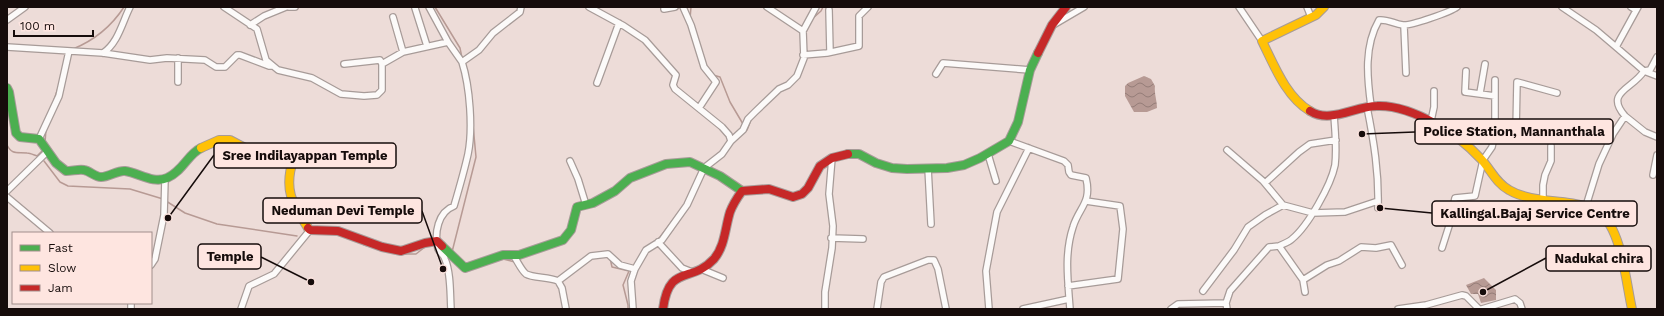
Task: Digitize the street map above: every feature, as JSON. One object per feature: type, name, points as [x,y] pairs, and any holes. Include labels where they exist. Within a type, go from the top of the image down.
[{"type":"street","points":[[7,20],[25,7]]},
{"type":"street","points":[[103,53],[110,49],[118,35],[130,7]]},
{"type":"street","points":[[224,7],[257,29],[266,60],[278,70],[312,78],[341,94],[364,96],[377,95],[382,90],[382,64],[380,60],[344,64]]},
{"type":"street","points":[[250,25],[264,16],[286,7]]},
{"type":"street","points":[[290,7],[295,7]]},
{"type":"street","points":[[429,7],[448,42],[463,61],[470,112],[468,153],[454,206],[447,208],[442,213],[438,225],[437,241],[442,249],[445,259],[449,282],[451,309]]},
{"type":"street","points":[[463,61],[479,50],[493,33],[520,12],[521,7]]},
{"type":"street","points":[[589,7],[619,23],[645,40],[676,75],[673,85],[675,89],[722,127],[729,135],[731,141]]},
{"type":"street","points":[[663,8],[675,7]]},
{"type":"street","points":[[683,7],[704,67],[716,82],[699,108]]},
{"type":"street","points":[[767,7],[803,31]]},
{"type":"street","points":[[633,309],[631,281],[635,269],[646,250],[662,240],[687,205],[707,170],[745,126],[752,115],[779,89],[791,82],[797,76],[803,63],[803,31],[816,7]]},
{"type":"street","points":[[803,55],[830,52],[859,46],[859,16],[868,7]]},
{"type":"street","points":[[442,249],[465,268],[503,255],[519,255],[563,240],[571,230],[577,208],[593,203],[615,191],[630,178],[666,164],[690,162],[720,176],[742,191],[769,189],[793,197],[802,194],[808,188],[820,166],[832,158],[847,154],[859,154],[876,163],[892,168],[947,168],[964,164],[988,154],[1009,141],[1018,122],[1030,70],[1052,25],[1066,7]]},
{"type":"street","points":[[1052,25],[1084,7]]},
{"type":"street","points":[[1239,7],[1262,41],[1284,81],[1296,98],[1308,110],[1323,116],[1369,107],[1402,108],[1432,121],[1459,138],[1482,160],[1499,183],[1511,192],[1586,206],[1602,213],[1611,226],[1621,253],[1632,309]]},
{"type":"street","points":[[1307,7],[1311,17]]},
{"type":"street","points":[[1262,41],[1316,15],[1324,7]]},
{"type":"street","points":[[1378,208],[1379,178],[1369,107],[1367,71],[1369,43],[1374,28],[1379,20],[1386,19],[1404,26],[1440,15],[1457,7]]},
{"type":"street","points":[[1562,7],[1596,30],[1644,71],[1657,76]]},
{"type":"street","points":[[414,8],[427,46]]},
{"type":"street","points":[[1616,47],[1635,8]]},
{"type":"street","points":[[830,10],[830,52]]},
{"type":"street","points":[[393,17],[403,52]]},
{"type":"street","points":[[597,83],[619,23]]},
{"type":"street","points":[[1404,26],[1406,73]]},
{"type":"street","points":[[382,64],[403,52],[448,42]]},
{"type":"street","points":[[7,47],[103,53],[150,60],[178,58],[205,60],[216,67],[225,66],[240,54],[268,66],[272,66]]},
{"type":"street","points":[[39,139],[59,96],[69,51]]},
{"type":"street","points":[[1657,57],[1650,70],[1644,71],[1640,77],[1619,94],[1617,99],[1620,110],[1625,116],[1645,132],[1657,137]]},
{"type":"street","points":[[178,58],[178,82]]},
{"type":"street","points":[[936,74],[943,63],[1030,70]]},
{"type":"street","points":[[1480,93],[1485,64]]},
{"type":"street","points":[[1466,71],[1465,92],[1495,96]]},
{"type":"street","points":[[1442,248],[1449,226],[1455,198],[1475,196],[1482,160],[1492,147],[1496,132],[1495,80]]},
{"type":"street","points":[[1496,132],[1516,131],[1517,82],[1557,93]]},
{"type":"street","points":[[7,88],[9,92],[10,111],[16,133],[20,136],[39,139],[56,163],[66,171],[84,170],[100,177],[109,176],[124,171],[136,174],[148,180],[165,179],[180,170],[197,150],[219,140],[230,140],[251,151],[268,156],[294,158],[289,193],[310,230]]},
{"type":"street","points":[[1432,121],[1434,91]]},
{"type":"street","points":[[1227,309],[1226,303],[1230,291],[1269,246],[1279,246],[1292,240],[1313,213],[1322,198],[1334,166],[1336,140],[1334,115]]},
{"type":"street","points":[[1586,206],[1599,164],[1613,134],[1625,116]]},
{"type":"street","points":[[1265,183],[1310,144],[1336,140]]},
{"type":"street","points":[[1009,141],[1064,161],[1068,165],[1071,175],[1086,178],[1088,192],[1086,201],[1073,226],[1066,264],[1070,309]]},
{"type":"street","points":[[1543,199],[1543,185],[1551,161],[1551,146]]},
{"type":"street","points":[[989,309],[986,271],[997,212],[1029,148]]},
{"type":"street","points":[[1227,150],[1265,183],[1283,205],[1313,213],[1346,212],[1378,201]]},
{"type":"street","points":[[7,191],[48,151]]},
{"type":"street","points":[[988,154],[996,181]]},
{"type":"street","points":[[1653,175],[1657,155]]},
{"type":"street","points":[[825,309],[825,292],[832,248],[833,226],[829,194],[832,158]]},
{"type":"street","points":[[570,161],[578,179],[586,205]]},
{"type":"street","points":[[928,168],[931,224]]},
{"type":"street","points":[[152,264],[155,259],[164,215],[165,179]]},
{"type":"street","points":[[663,309],[663,296],[669,285],[678,277],[701,269],[715,258],[727,227],[732,206],[742,191]]},
{"type":"street","points":[[7,197],[49,232]]},
{"type":"street","points":[[1068,286],[1118,279],[1123,229],[1120,206],[1086,201]]},
{"type":"street","points":[[1203,291],[1234,250],[1248,227],[1283,205]]},
{"type":"street","points":[[310,230],[338,231],[382,247],[401,251],[425,243],[437,241]]},
{"type":"street","points":[[241,309],[249,286],[274,274],[310,230]]},
{"type":"street","points":[[832,238],[863,239]]},
{"type":"street","points":[[658,242],[682,268],[692,272]]},
{"type":"street","points":[[1303,280],[1327,265],[1339,261],[1361,247],[1376,248],[1391,245],[1402,266]]},
{"type":"street","points":[[1279,246],[1303,280],[1304,292]]},
{"type":"street","points":[[558,281],[591,256],[608,254],[620,265],[635,269]]},
{"type":"street","points":[[513,255],[526,273],[536,277],[550,278],[558,281],[562,288],[566,309]]},
{"type":"street","points":[[877,309],[881,282],[884,277],[928,260],[934,260],[938,269],[946,309]]},
{"type":"street","points":[[701,269],[724,278]]},
{"type":"street","points":[[1398,309],[1426,305],[1462,295],[1466,296],[1479,309]]},
{"type":"street","points":[[1023,309],[1069,299]]},
{"type":"street","points":[[1482,309],[1515,299],[1520,303],[1522,309]]},
{"type":"street","points":[[1171,309],[1178,304],[1226,303]]},
{"type":"water","points":[[1144,76],[1151,79],[1155,86],[1157,108],[1147,112],[1134,112],[1125,96],[1125,86],[1128,83]]},
{"type":"water","points":[[1484,278],[1496,290],[1496,300],[1481,303],[1478,294],[1471,294],[1466,285]]},
{"type":"waterway","points":[[73,49],[102,32],[114,21],[124,7]]},
{"type":"waterway","points":[[435,7],[460,48],[462,58]]},
{"type":"waterway","points":[[690,19],[691,7]]},
{"type":"waterway","points":[[812,19],[821,11],[823,7]]},
{"type":"waterway","points":[[713,75],[720,77],[730,102],[743,124]]},
{"type":"waterway","points":[[54,100],[59,85]]},
{"type":"waterway","points":[[745,132],[751,120]]},
{"type":"waterway","points":[[452,252],[476,157],[473,125]]},
{"type":"waterway","points":[[45,143],[46,129]]},
{"type":"waterway","points":[[7,145],[13,152],[28,153],[37,156],[43,150]]},
{"type":"waterway","points":[[44,161],[60,182],[68,186],[130,189],[163,199]]},
{"type":"waterway","points":[[692,200],[701,180]]},
{"type":"waterway","points":[[166,201],[185,213],[217,224],[297,236]]},
{"type":"waterway","points":[[657,241],[679,212]]},
{"type":"waterway","points":[[364,245],[372,247]]},
{"type":"waterway","points":[[403,254],[416,254],[425,247]]},
{"type":"waterway","points":[[610,258],[612,267],[629,271],[623,285],[628,309]]},
{"type":"waterway","points":[[503,259],[515,262]]},
{"type":"waterway","points":[[534,279],[542,280]]},
{"type":"traffic: fast","points":[[848,154],[859,154],[876,163],[892,168],[907,169],[947,168],[964,165],[980,158],[1009,141],[1018,122],[1030,70],[1038,53]]},
{"type":"traffic: fast","points":[[7,88],[16,133],[20,137],[39,139],[56,163],[66,171],[84,170],[101,177],[125,171],[151,179],[162,180],[173,175],[192,154],[201,148]]},
{"type":"traffic: fast","points":[[442,246],[465,268],[503,255],[519,255],[563,240],[571,230],[577,207],[593,203],[615,191],[630,178],[666,164],[690,162],[720,176],[742,191]]},
{"type":"traffic: slow","points":[[1310,111],[1294,98],[1287,89],[1262,41],[1316,15],[1324,7]]},
{"type":"traffic: slow","points":[[1436,124],[1454,135],[1471,149],[1485,163],[1497,180],[1509,190],[1521,195],[1542,200],[1582,205],[1600,213],[1607,221],[1618,244],[1632,309]]},
{"type":"traffic: slow","points":[[201,148],[219,140],[230,140],[251,151],[268,156],[294,158],[289,178],[289,187],[294,203],[308,228]]},
{"type":"traffic: jam","points":[[1038,53],[1052,25],[1066,7]]},
{"type":"traffic: jam","points":[[1310,111],[1318,115],[1326,116],[1369,107],[1385,106],[1408,111],[1436,124]]},
{"type":"traffic: jam","points":[[663,309],[670,285],[682,276],[697,271],[705,266],[718,254],[723,243],[730,212],[742,191],[769,189],[793,197],[802,194],[808,188],[820,166],[832,158],[848,154]]},
{"type":"traffic: jam","points":[[308,228],[310,230],[338,231],[382,247],[401,251],[425,243],[437,241],[442,246]]},
{"type":"place","name":"Police Station, Mannanthala","points":[[1362,134]]},
{"type":"place","name":"Kallingal.Bajaj Service Centre","points":[[1380,208]]},
{"type":"place","name":"Sree Indilayappan Temple","points":[[168,218]]},
{"type":"place","name":"Neduman Devi Temple","points":[[443,269]]},
{"type":"place","name":"Temple","points":[[311,282]]},
{"type":"place","name":"Nadukal chira","points":[[1483,292]]}]
